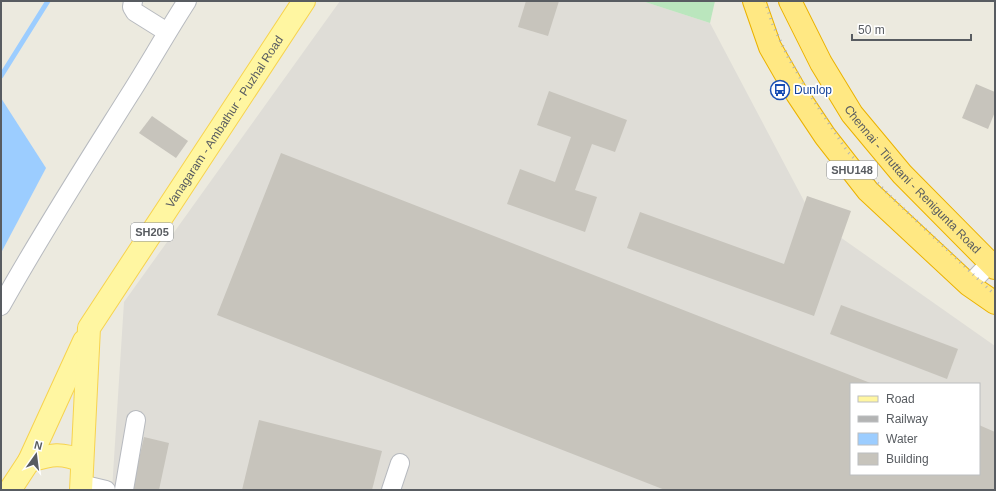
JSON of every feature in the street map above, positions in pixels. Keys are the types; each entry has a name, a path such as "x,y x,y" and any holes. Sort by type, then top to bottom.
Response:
{"highway":[{"name":"SHU148","path":"754,1 770,46 797,94 825,136 868,191 969,285 995,303"},
{"name":"Chennai - Tiruttani - Renigunta Road","path":"790,1 821,64 852,114 902,174 993,264"}],"main road":[{"name":"Vanagaram - Ambathur - Puzhal Road","path":"10,490 29,461 89,328 304,1"},
{"path":"81,487 89,328"},
{"path":"29,461 60,454 71,456 82,461"}],"street":[{"path":"133,1 132,7 135,12 167,32"},
{"path":"1,306 85,163 131,93 186,1"},
{"path":"969,285 993,264"},
{"path":"124,490 136,420"},
{"path":"391,490 400,463"},
{"path":"81,487 106,490"}],"shaded area":[{"path":"340,1 642,1 710,23 813,218 995,346 995,490 112,490 124,302"}],"green space":[{"path":"642,1 715,1 710,23"}],"water":[{"path":"1,98 46,168 1,253"}],"building":[{"path":"526,1 559,1 548,36 518,27"},
{"path":"976,84 995,92 995,112 988,129 962,118"},
{"path":"549,91 627,120 615,152 592,144 575,190 597,197 585,232 507,204 520,169 555,182 571,137 537,125"},
{"path":"152,116 188,141 176,158 139,133"},
{"path":"281,153 870,383 850,383 850,475 980,475 980,425 995,432 995,490 665,490 217,315"},
{"path":"807,196 851,211 814,316 627,248 640,212 784,264"},
{"path":"841,305 958,349 947,379 830,334"},
{"path":"259,420 382,451 372,490 242,490"},
{"path":"144,437 169,443 159,490 132,490"}],"waterway":[{"path":"1,76 48,1"}],"railway":[{"path":"765,1 772,23 788,57 810,95 847,151 888,194 995,295"}],"place":[{"name":"Dunlop","path":"780,90"}]}
